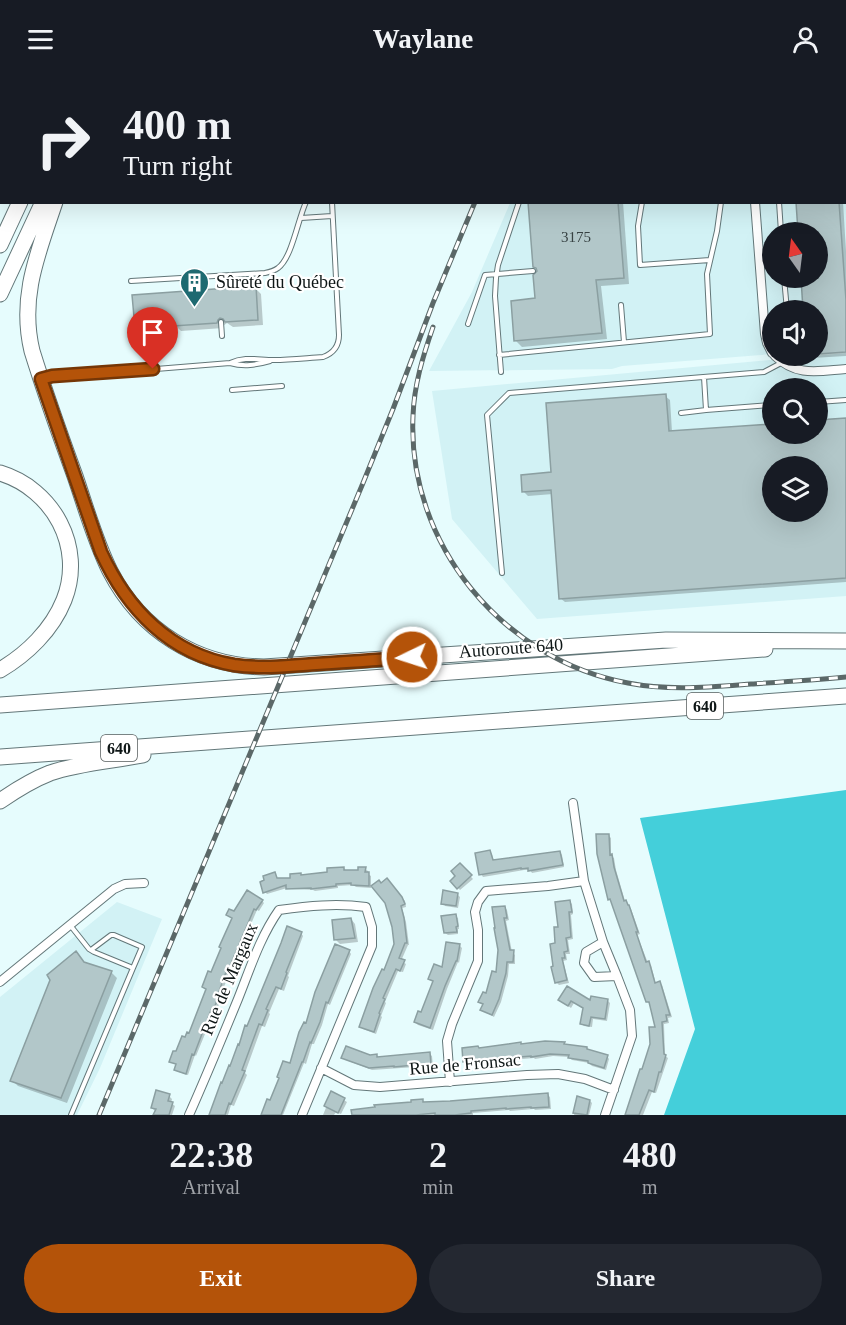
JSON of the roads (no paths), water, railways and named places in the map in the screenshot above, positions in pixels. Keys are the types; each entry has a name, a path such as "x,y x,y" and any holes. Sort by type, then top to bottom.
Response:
{"highway":[{"path":"0,245 19,204"},
{"path":"0,294 42,204"},
{"path":"54,204 34,266 28,298 28,332 32,351 101,552 110,571 140,613 164,635 183,647 214,660 243,666 282,667 666,640 846,642"},
{"path":"0,473 27,485 51,508 64,530 69,547 70,566 67,592 49,626 30,648 0,670"},
{"name":"Autoroute 640","path":"0,705 846,642"},
{"name":"640","path":"0,757 846,696"},
{"path":"0,801 31,782 67,768 238,740"}],"street":[{"path":"755,204 762,300"},
{"path":"790,366 804,371 846,369"},
{"path":"573,803 584,881 603,942 630,1010 632,1036 605,1115"},
{"path":"450,1082 447,1041 478,961 476,912 478,902 486,891 584,881"},
{"path":"0,982 114,888 125,884 144,883"},
{"name":"Rue de Margaux","path":"189,1115 263,937 279,910 347,904 366,907 372,927 372,946 302,1115"},
{"path":"603,942 586,952 584,963 594,977 617,976"},
{"name":"Rue de Fronsac","path":"321,1068 354,1085 380,1087 558,1074 585,1079 614,1090"}],"lane":[{"path":"131,281 274,271 286,258 305,204"},
{"path":"41,379 52,376 230,363 239,359 323,357 332,352 338,345 339,335 332,204"},
{"path":"501,372 495,290 496,274 518,204"},
{"path":"642,204 638,226 640,265 710,260"},
{"path":"500,355 710,334 707,274 721,204"},
{"path":"779,204 780,222"},
{"path":"301,218 332,216"},
{"path":"468,324 485,275 533,271"},
{"path":"621,305 624,342"},
{"path":"221,322 222,336"},
{"path":"169,326 170,339"},
{"path":"149,327 149,340"},
{"path":"501,573 487,415 509,393 764,372 769,366"},
{"path":"704,378 706,410"},
{"path":"232,390 282,386"},
{"path":"828,401 846,400"},
{"path":"681,413 762,406"},
{"path":"70,924 91,950 134,968"},
{"path":"71,1115 142,946 111,935 91,950"}],"railway":[{"path":"99,1115 363,483 474,204"},
{"path":"433,327 415,393 413,416 415,463 426,508 445,551 471,589 503,622 541,650 583,670 628,683 674,688 846,677"}],"place":[{"name":"Sûreté du Québec","path":"195,308"}]}
